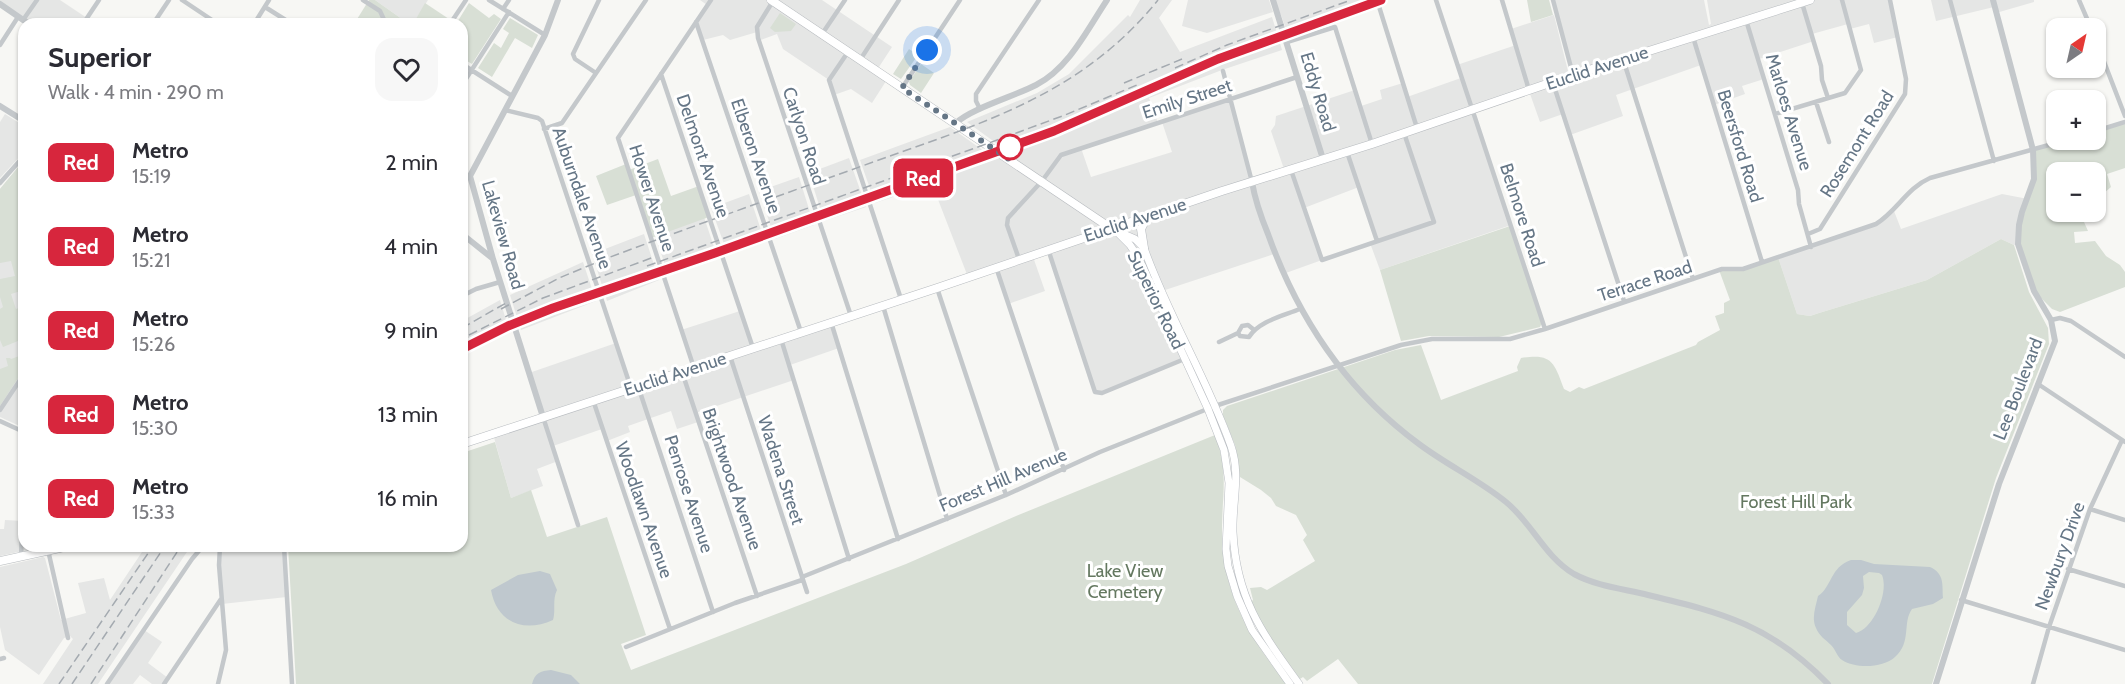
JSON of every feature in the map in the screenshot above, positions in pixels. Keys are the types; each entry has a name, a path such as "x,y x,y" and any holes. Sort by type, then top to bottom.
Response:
{"main road":[{"name":"Euclid Avenue","path":"468,442 1372,144 1573,75 1693,38 1746,20 1780,5 1810,0"},
{"path":"775,1 1112,229"},
{"path":"1144,248 1142,229 1148,217"},
{"name":"Superior Road","path":"1112,229 1135,239 1144,248 1188,357"},
{"name":"Superior Road","path":"1112,229 1135,250 1211,407 1227,460 1230,520 1243,591 1254,619 1299,684"},
{"name":"Superior Road","path":"1230,520 1227,557 1234,586 1245,616 1260,643 1290,684"},
{"path":"0,561 40,552"}],"street":[{"path":"24,18 37,0"},
{"path":"87,18 99,0"},
{"path":"157,18 169,0"},
{"path":"182,0 209,18"},
{"path":"258,18 269,0"},
{"path":"363,0 380,11 383,18"},
{"path":"454,18 466,0"},
{"path":"489,0 545,35"},
{"path":"503,9 509,0"},
{"name":"Lakeview Road","path":"558,0 545,35 470,176 500,282 578,525"},
{"path":"596,73 575,59 573,54 599,0"},
{"path":"544,129 562,123 646,0"},
{"path":"661,74 711,0"},
{"path":"822,34 845,0"},
{"path":"860,60 899,0"},
{"path":"902,88 960,0"},
{"path":"980,110 976,94 1039,0"},
{"path":"956,123 967,115 1036,84 1057,70 1107,0"},
{"name":"Eddy Road","path":"1273,0 1323,159"},
{"path":"1377,0 1416,128"},
{"name":"Belmore Road","path":"1436,0 1545,329"},
{"path":"1502,0 1529,90"},
{"path":"1553,0 1573,75"},
{"path":"1775,114 1845,93 1862,69 1842,0"},
{"name":"Rosemont Road","path":"1820,229 1905,94 1906,79 1890,0"},
{"path":"1950,0 1994,161"},
{"name":"Lee Boulevard","path":"1936,684 1999,484 2055,341 2051,320 2034,291 2018,244 2020,219 2034,178 2033,150 1993,0"},
{"path":"2079,0 2087,18"},
{"name":"Carlyon Road","path":"775,1 757,27 758,38 851,316"},
{"path":"1802,3 1828,98"},
{"path":"0,4 20,18"},
{"path":"265,7 282,18"},
{"path":"468,75 509,12"},
{"name":"Marloes Avenue","path":"1746,20 1798,190 1799,204 1811,246"},
{"name":"Elberon Avenue","path":"696,21 801,332"},
{"path":"0,45 18,25"},
{"path":"1287,42 1335,27 1372,144"},
{"name":"Beersford Road","path":"1693,38 1762,262"},
{"path":"848,52 829,80 901,299"},
{"path":"1623,59 1693,279"},
{"path":"2106,67 2125,116"},
{"path":"468,68 512,96"},
{"path":"1223,71 1254,196 1272,246 1300,309 1337,366 1374,406 1419,444 1496,493 1511,506 1550,555 1575,574 1598,583 1708,609 1736,619 1783,645 1802,659 1828,684"},
{"name":"Hower Avenue","path":"661,74 618,138 694,368"},
{"name":"Delmont Avenue","path":"661,74 753,348"},
{"name":"Emily Street","path":"1019,259 1007,225 1008,218 1042,181 1061,154 1298,77"},
{"path":"1553,83 1624,301"},
{"path":"1816,102 1829,142"},
{"path":"0,106 18,118"},
{"name":"Auburndale Avenue","path":"505,110 538,118 544,129 634,387"},
{"path":"2106,128 2125,122"},
{"path":"1291,170 1322,260 1434,222 1404,133"},
{"name":"Terrace Road","path":"1211,407 1417,341 1501,340 1545,329 1722,269 1743,269 1881,221 1923,181 2046,146"},
{"path":"1347,152 1377,241"},
{"path":"0,183 18,163"},
{"path":"1808,234 1820,229 1825,242"},
{"path":"468,239 493,259"},
{"path":"1048,249 1095,392 1102,393 1188,357"},
{"path":"996,267 1064,470"},
{"path":"468,293 500,282"},
{"path":"937,288 1006,495"},
{"path":"883,306 947,519"},
{"path":"1238,333 1240,336 1249,337 1253,329 1300,309"},
{"path":"2051,320 2060,318 2071,321 2125,357"},
{"path":"831,322 898,539"},
{"path":"1219,342 1238,333 1242,326 1248,325 1253,329"},
{"path":"781,339 849,559"},
{"name":"Wadena Street","path":"730,356 807,592"},
{"name":"Brightwood Avenue","path":"682,372 757,596"},
{"path":"0,410 18,383"},
{"path":"2038,384 2123,441"},
{"name":"Penrose Avenue","path":"634,387 713,612"},
{"name":"Woodlawn Avenue","path":"593,400 670,629"},
{"name":"Forest Hill Avenue","path":"626,647 1006,495 1100,452 1211,407"},
{"path":"0,421 18,429"},
{"name":"Newbury Drive","path":"2033,684 2049,627 2090,509 2123,441"},
{"path":"2090,509 2125,520"},
{"path":"21,552 21,557"},
{"path":"48,552 68,638"},
{"path":"107,684 198,552"},
{"path":"218,684 226,650 221,598 220,552"},
{"path":"284,552 292,684"},
{"path":"1227,557 1236,556"},
{"path":"2068,569 2125,586"},
{"path":"164,684 221,598"},
{"path":"1961,600 2125,650"}],"shaded area":[{"path":"0,0 60,0 87,18 20,18 0,4"},
{"path":"375,0 428,0 417,18 400,18"},
{"path":"700,0 822,0 892,47 877,70 888,78 872,103 851,89 834,95 829,80 783,49 777,34 758,41 757,32 730,40 723,35 703,40 696,22 707,5"},
{"path":"1140,0 1172,0 1159,18 1180,52 1272,17 1282,50 1149,98 1158,123 1081,148 1091,177 1172,152 1162,122 1230,99 1252,182 1285,172 1271,131 1275,125 1276,116 1355,90 1361,106 1382,99 1380,90 1403,83 1407,97 1461,78 1457,65 1516,45 1511,29 1554,15 1568,71 1571,71 1553,0 1704,0 1709,25 1711,24 1707,0 1890,0 1898,37 1874,43 1869,24 1850,29 1848,24 1812,34 1814,41 1759,59 1764,79 1742,86 1745,94 1714,105 1701,65 1616,95 1623,116 1570,135 1563,114 1540,122 1529,91 1473,109 1511,225 1380,270 1370,243 1377,241 1359,187 1304,208 1322,260 1283,274 1274,254 1162,291 1191,356 1102,393 1095,392 1048,249 1032,254 1045,291 1008,304 996,268 968,277 932,184 875,203 860,160 950,127 991,156 1007,151 967,122 1037,93 1069,74 1128,15 1130,17"},
{"path":"1188,0 1269,0 1273,12 1207,33 1182,26"},
{"path":"1273,0 1372,0 1374,8 1289,38"},
{"path":"1931,0 2034,0 2034,2 1996,13 1994,7 1936,21"},
{"path":"5,114 18,122 18,158 0,178 0,122"},
{"path":"849,158 866,207 824,221 809,173"},
{"path":"18,167 18,425 0,417 0,189"},
{"path":"799,177 814,225 775,239 759,191"},
{"path":"749,194 765,242 728,255 711,208"},
{"path":"2002,194 2028,199 2018,244 2014,245 2001,239 1927,280 1810,316 1797,314 1778,257 1876,224 1894,211 1901,229"},
{"path":"702,211 718,259 668,274 653,229"},
{"path":"644,234 659,280 607,301 592,254"},
{"path":"583,262 596,301 521,330 510,295"},
{"path":"500,300 509,330 468,351 468,318"},
{"path":"740,311 753,348 831,322 839,348 790,365 794,380 696,413 698,422 677,429 671,411 628,426 630,432 607,441 602,429 553,446 558,461 537,469 543,486 511,498 493,434 543,417 529,373 616,343 631,388 693,368 681,330"},
{"path":"5,520 18,521 18,552 0,556 0,529 4,529"},
{"path":"142,552 187,552 98,684 43,684 73,639 70,636 64,638 39,675 5,650 0,627 0,567 45,558 61,620 86,613 78,583 104,578 110,600"},
{"path":"220,552 284,552 287,597 222,604"},
{"path":"1861,560 1874,564 1930,567 1940,576 1943,598 1933,604 1912,609 1903,645 1890,661 1869,666 1848,663 1839,657 1816,628 1814,616 1818,596 1844,563","holes":["1869,572 1879,573 1884,582 1882,600 1869,624 1856,633 1847,625 1847,612 1862,595 1863,576"]},
{"path":"540,571 550,574 557,590 553,620 532,625 513,622 499,610 491,590 518,575"},
{"path":"144,630 162,642 148,663 168,678 164,684 152,684 140,675 133,684 107,684"},
{"path":"551,670 571,675 580,684 532,684 539,673"}],"green space":[{"path":"369,0 375,0 400,18 358,18"},
{"path":"1527,0 1549,0 1553,15 1531,22"},
{"path":"425,3 448,18 416,18"},
{"path":"469,3 489,18 494,14 501,19 472,64 468,62 468,18 460,18"},
{"path":"780,13 796,24 791,31 775,32 770,28"},
{"path":"510,18 538,35 532,48 515,38 492,77 478,68 494,43 501,48 509,33 503,29"},
{"path":"909,49 918,55 901,79 893,74"},
{"path":"921,64 934,73 921,93 909,82"},
{"path":"2125,122 2125,168 2107,174 2111,187 2106,191 2106,162 2046,162 2046,222 2084,222 2088,231 2074,232 2075,243 2095,241 2106,256 2120,265 2125,272 2125,287 2060,312 2052,309 2034,291 2018,235 2032,187 2033,150 2046,146 2046,150 2106,150 2106,128"},
{"path":"658,159 671,196 699,186 709,217 651,238 636,195 607,205 596,176 626,164 629,170"},
{"path":"18,167 18,292 11,294 16,309 18,308 18,341 3,347 0,340 0,309 3,307 0,297 0,279 15,276 11,261 0,263 0,189"},
{"path":"1510,226 1542,323 1540,327 1499,337 1429,336 1401,341 1380,270"},
{"name":"Forest Hill Park","path":"2001,239 2014,245 2029,292 2048,328 2049,344 1996,478 1932,684 1358,684 1338,659 1307,681 1303,677 1300,679 1265,632 1250,602 1253,600 1250,588 1261,587 1267,590 1315,561 1303,540 1307,535 1296,515 1276,506 1271,498 1240,477 1235,445 1223,415 1223,410 1227,406 1395,350 1421,345 1441,400 1518,371 1517,367 1521,358 1531,357 1546,358 1550,361 1564,389 1570,392 1579,387 1584,389 1696,345 1720,330 1715,316 1724,313 1724,303 1730,300 1719,270 1743,269 1778,257 1797,314 1810,316 1927,280"},
{"path":"18,356 18,378 0,406 0,369 8,366 6,358"},
{"name":"Lake View Cemetery","path":"1215,435 1222,460 1224,482 1223,553 1232,594 1249,631 1286,684 296,684 288,552 468,552 468,451 495,442 511,498 531,490 547,537 607,517 646,635 621,644 631,670 906,564 1016,516"}],"railway":[{"path":"501,309 559,278 605,259 945,137 1023,104 1059,85 1094,62 1127,34 1158,0"},
{"path":"1175,68 1227,45 1351,0"},
{"path":"468,346 508,325 553,307 727,249 1054,131 1230,54 1381,0"},
{"path":"1124,83 1182,59"},
{"path":"647,266 1065,115 1137,85"},
{"path":"469,335 543,298 654,257"},
{"path":"468,325 506,303"},
{"path":"59,684 149,552"},
{"path":"72,684 161,552"},
{"path":"91,684 177,552"}],"metro line":[{"name":"Red","path":"468,346 491,333 553,308 715,253 1054,131 1218,59 1381,0"}],"route":[{"path":"927,50 902,88 1009,159 1010,147"}]}
